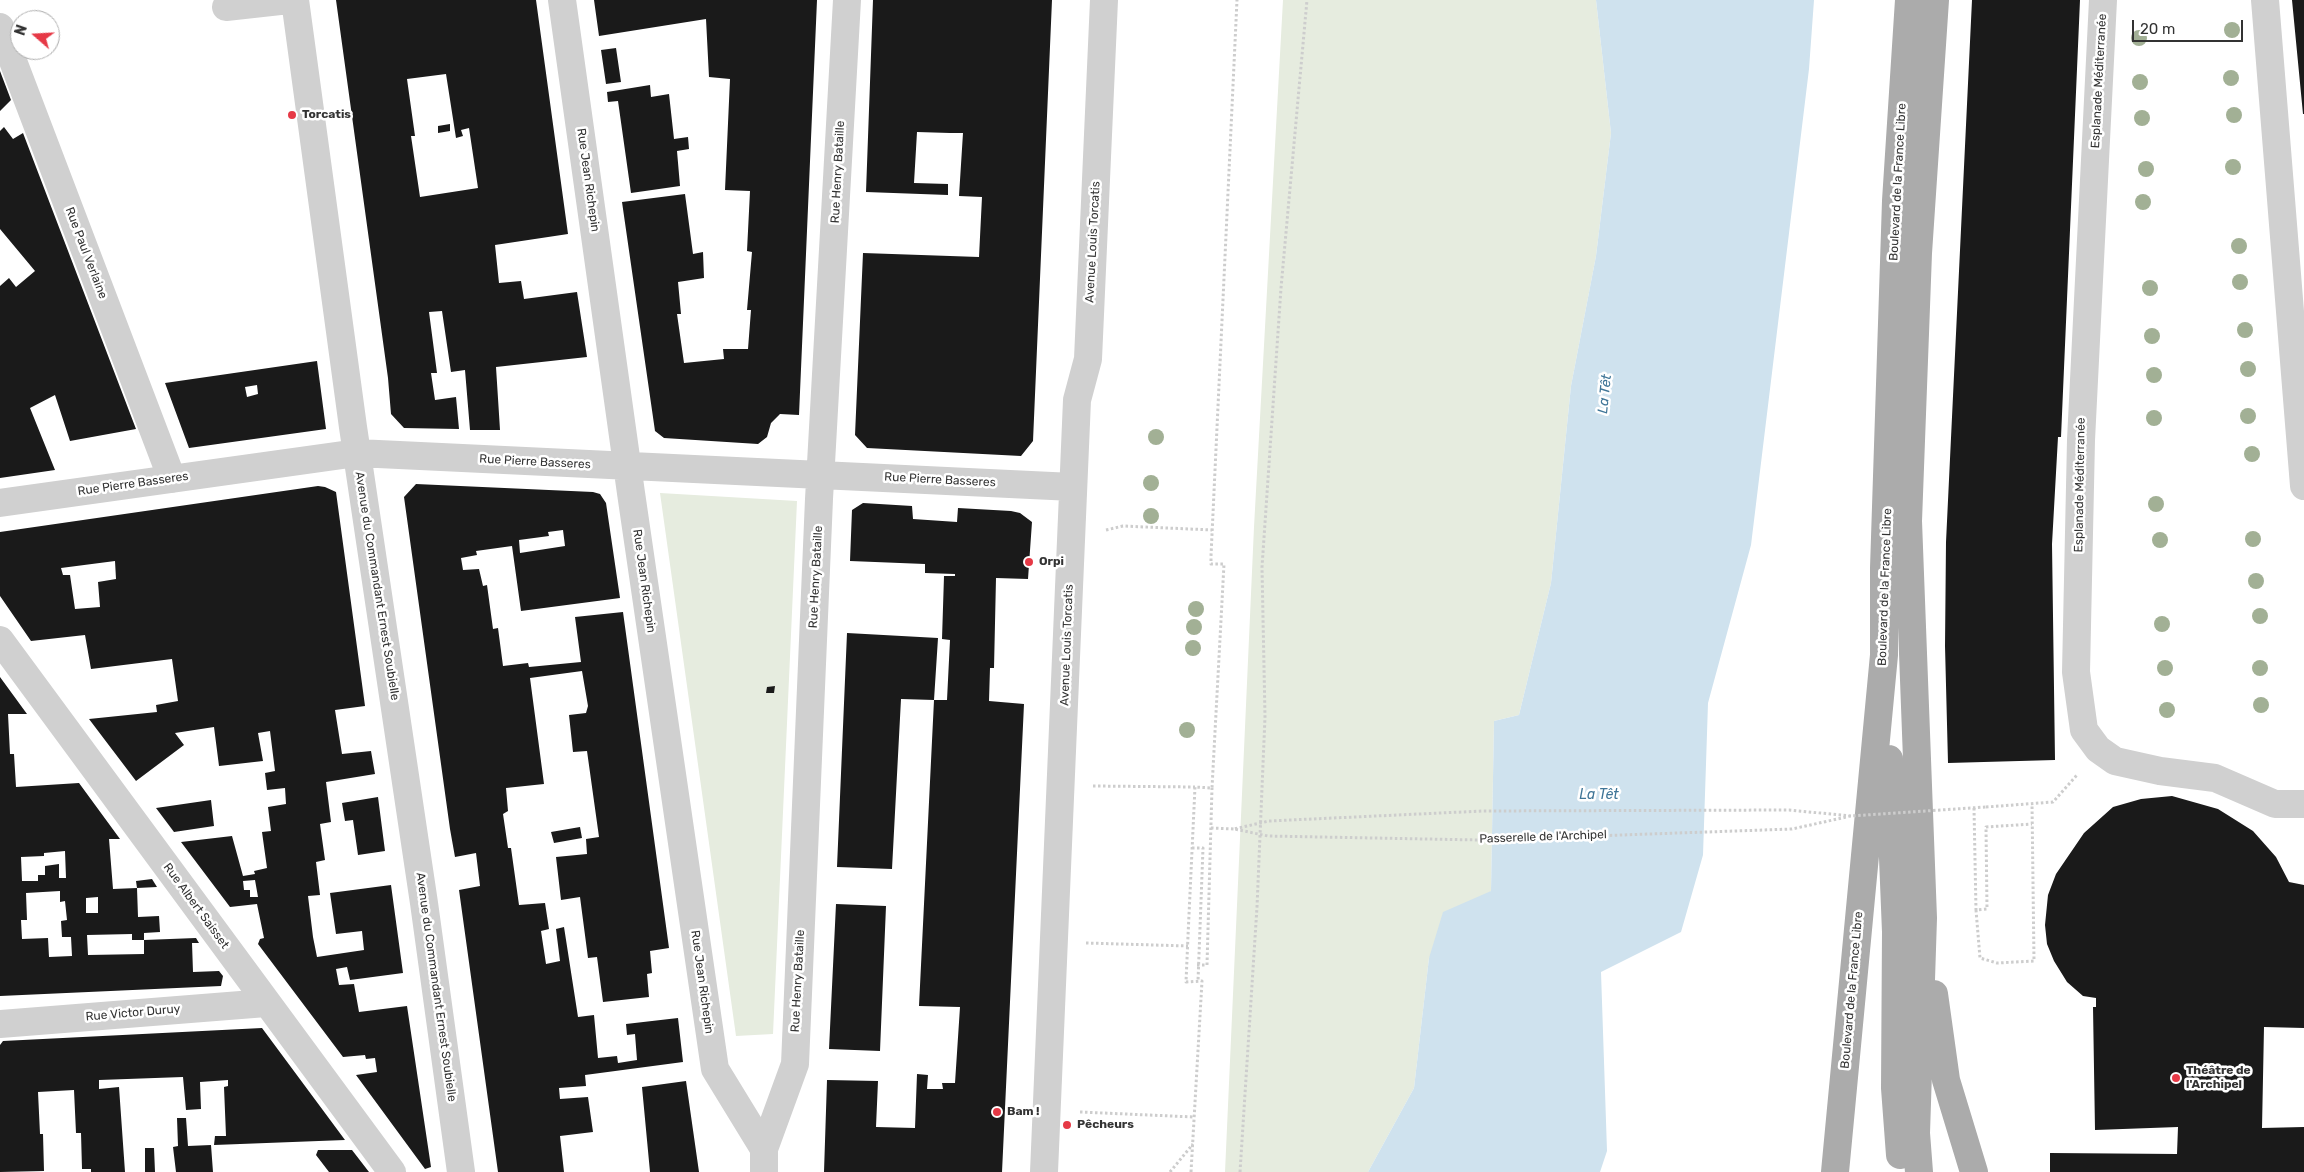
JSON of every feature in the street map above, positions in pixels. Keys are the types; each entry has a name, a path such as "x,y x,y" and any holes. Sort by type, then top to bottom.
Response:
{"main road":[{"name":"Boulevard de la France Libre","path":"1835,1172 1884,655 1884,568 1896,201 1909,0"},
{"name":"Boulevard de la France Libre","path":"1918,1172 1916,1133 1923,918 1908,521 1918,253 1935,0"},
{"path":"1884,655 1896,932 1895,1088 1901,1172"},
{"path":"1923,918 1946,1080 1974,1172"}],"street":[{"path":"226,7 289,0"},
{"name":"Avenue du Commandant Ernest Soubielle","path":"295,0 357,453 462,1172"},
{"name":"Rue Jean Richepin","path":"562,0 715,1069 764,1160"},
{"name":"Rue Henry Bataille","path":"764,1160 795,1064 821,475 847,0"},
{"name":"Avenue Louis Torcatis","path":"1044,1172 1077,400 1088,360 1104,0"},
{"name":"Esplanade Méditerranée","path":"2103,0 2081,440 2076,672 2084,730 2098,749 2115,761 2160,771 2214,778 2275,804 2304,804"},
{"path":"2265,0 2304,486"},
{"name":"Rue Paul Verlaine","path":"0,27 172,479"},
{"name":"Rue Pierre Basseres","path":"0,503 357,453 1073,487"},
{"name":"Rue Albert Saisset","path":"0,640 392,1172"},
{"name":"Rue Victor Duruy","path":"0,1024 266,1002"}],"path":[{"path":"1197,965 1207,965 1212,788 1224,564 1211,564 1237,0"},
{"path":"1240,1172 1258,907 1265,717 1262,567 1281,288 1307,0"},
{"path":"1123,526 1212,530"},
{"name":"Passerelle de l'Archipel","path":"1211,828 1234,829 1268,836 1479,840 1792,828 1851,816 2053,802 2098,749"},
{"path":"1062,785 1212,788"},
{"path":"1192,1172 1202,981 1186,982 1195,787"},
{"path":"1974,808 1976,910 1980,958 1996,964 2034,961 2032,804"},
{"name":"Passerelle de l'Archipel","path":"1234,829 1270,821 1483,811 1789,810 1851,816"},
{"path":"1976,910 1987,909 1986,827 2032,824"},
{"path":"1192,848 1203,848 1197,965 1198,982"},
{"path":"1054,942 1188,946"},
{"path":"1047,1111 1194,1117"},
{"path":"1170,1172 1193,1144"}],"shaded area":[{"path":"1283,0 1596,0 1611,133 1596,256 1571,386 1551,583 1519,715 1494,721 1491,891 1429,958 1414,1088 1368,1172 1225,1172 1254,527"},
{"path":"660,493 797,501 773,1034 736,1036"}],"water":[{"name":"La Têt","path":"1596,0 1814,0 1809,69 1751,545 1708,703 1703,855 1681,932 1601,972 1607,1151 1600,1172 1368,1172 1414,1088 1429,958 1443,912 1491,891 1494,721 1519,715 1551,583 1571,386 1596,256 1611,133"}],"building":[{"path":"336,0 536,0 568,234 495,245 499,283 521,281 524,299 577,292 587,357 496,367 500,430 470,430 465,370 451,372 442,311 429,312 437,373 431,373 435,400 456,397 459,429 404,428 391,414 388,378","holes":["446,74 456,138 463,136 461,130 469,128 478,188 420,197 411,136 415,136 407,79"]},
{"path":"594,0 817,0 799,415 780,414 771,423 767,437 758,444 664,438 655,431 622,202 685,194 693,254 703,252 704,278 678,282 681,314 677,314 684,363 724,359 723,349 748,349 751,310 747,310 752,252 747,251 750,191 725,190 730,79 709,77 706,19 599,36"},
{"path":"873,0 1052,0 1033,441 1021,456 867,448 855,435 863,253 979,257 982,197 959,196 963,133 917,132 914,183 948,184 948,195 866,192"},
{"path":"1972,0 2080,0 2061,437 2058,437 2052,544 2055,760 1948,763 1945,646 1946,542"},
{"path":"2292,0 2304,0 2304,114 2303,114"},
{"path":"616,48 621,82 606,84 601,50"},
{"path":"0,71 11,100 0,111"},
{"path":"650,85 651,97 669,94 674,139 688,137 689,149 677,151 680,186 631,193 618,101 608,102 607,92"},
{"path":"450,124 450,131 438,133 438,126"},
{"path":"4,127 13,139 23,133 136,429 70,441 55,395 30,408 55,470 0,478 0,286 9,278 16,287 35,271 0,229 0,131"},
{"path":"317,361 326,429 189,448 165,383","holes":["257,385 258,394 247,397 245,387"]},
{"path":"416,484 593,492 600,494 606,503 620,598 521,611 512,546 476,551 477,555 461,558 463,570 479,569 483,586 487,585 493,629 498,628 503,666 528,663 529,667 581,662 575,617 623,612 669,948 650,951 652,973 647,974 649,997 603,1002 597,957 588,958 580,897 561,900 556,857 587,854 586,839 599,837 587,751 573,752 569,715 586,713 588,706 582,671 530,678 544,784 506,788 508,811 503,814 508,848 511,848 519,905 545,903 549,929 541,931 546,964 560,961 556,929 564,927 578,1017 594,1015 598,1058 617,1056 618,1063 637,1060 635,1034 627,1035 626,1024 678,1018 683,1062 585,1075 586,1086 559,1088 560,1099 588,1097 593,1132 560,1136 564,1172 498,1172 459,890 480,886 476,853 455,857 404,497","holes":["563,530 565,546 520,553 519,540 549,536 548,532"]},
{"path":"318,486 336,492 365,706 335,710 342,754 371,751 375,774 326,782 331,822 320,824 325,860 316,862 320,895 308,896 313,937 317,957 364,950 362,931 336,934 330,893 391,885 403,973 350,980 347,967 336,969 339,985 354,984 359,1012 407,1006 431,1167 425,1169 356,1075 377,1072 375,1058 366,1059 365,1055 343,1057 258,944 260,939 264,938 257,904 230,907 181,842 232,836 243,876 255,874 254,871 267,868 262,832 271,831 268,807 286,804 285,788 267,790 265,773 275,771 270,731 258,733 263,761 219,766 214,727 175,733 184,745 136,781 89,719 157,712 156,705 178,701 172,659 91,669 85,635 31,641 0,596 0,532","holes":["115,561 116,579 98,582 100,607 75,609 70,575 63,575 61,568","255,880 258,897 250,897 250,890 244,890 243,881"]},
{"path":"863,503 912,506 913,519 957,522 958,508 1011,511 1020,513 1032,522 1028,579 996,578 994,668 990,668 989,701 1024,704 1002,1172 824,1172 827,1080 878,1081 876,1127 915,1128 917,1074 928,1075 927,1089 943,1089 942,1083 955,1083 960,1007 919,1006 934,700 947,700 950,640 942,639 944,576 955,576 955,574 925,573 925,564 850,561 852,510"},
{"path":"847,633 938,638 934,700 901,699 892,869 837,867"},
{"path":"0,677 27,714 8,714 10,754 14,754 16,787 79,783 120,839 109,839 113,889 137,888 138,917 159,916 160,932 144,933 144,940 196,938 199,943 192,943 193,972 219,971 223,976 221,986 0,996","holes":["65,851 66,878 59,878 59,864 45,866 45,875 38,875 38,881 22,881 21,857 44,856 44,853","60,891 60,902 65,901 67,920 61,921 62,937 71,937 72,956 49,957 48,938 22,939 21,920 27,920 26,893","98,897 98,913 86,913 86,898","132,934 132,940 144,940 144,954 88,955 87,935"]},
{"path":"775,686 774,693 766,693 767,687"},
{"path":"2172,796 2218,809 2253,831 2276,857 2289,882 2304,885 2304,1028 2264,1027 2262,1128 2304,1127 2304,1172 2050,1172 2050,1153 2177,1154 2178,1127 2095,1130 2093,1007 2096,1007 2096,998 2083,996 2067,982 2054,961 2047,944 2045,925 2048,895 2056,874 2084,833 2113,807 2141,799"},
{"path":"378,797 385,851 358,855 353,820 345,821 342,803"},
{"path":"211,800 214,826 174,832 156,808"},
{"path":"580,827 582,838 554,843 551,832"},
{"path":"152,879 157,887 137,888 136,881"},
{"path":"836,904 886,906 880,1051 829,1049"},
{"path":"262,1028 345,1140 214,1145 215,1136 226,1136 224,1087 228,1086 228,1080 200,1082 201,1109 186,1110 183,1077 99,1080 99,1089 119,1087 125,1172 91,1172 91,1169 82,1169 81,1133 76,1133 74,1090 38,1092 40,1134 43,1134 44,1171 0,1172 0,1045 3,1041"},
{"path":"686,1081 699,1172 650,1172 642,1087"},
{"path":"177,1118 186,1118 188,1146 211,1145 213,1172 176,1172 173,1147 178,1146"},
{"path":"145,1148 154,1148 155,1172 145,1172"},
{"path":"318,1150 352,1150 369,1172 329,1172 316,1155"}],"place":[{"name":"Torcatis","path":"292,115"},
{"name":"Orpi","path":"1029,562"},
{"name":"Théâtre de l'Archipel","path":"2176,1078"},
{"name":"Bam !","path":"997,1112"},
{"name":"Pêcheurs","path":"1067,1125"}]}
